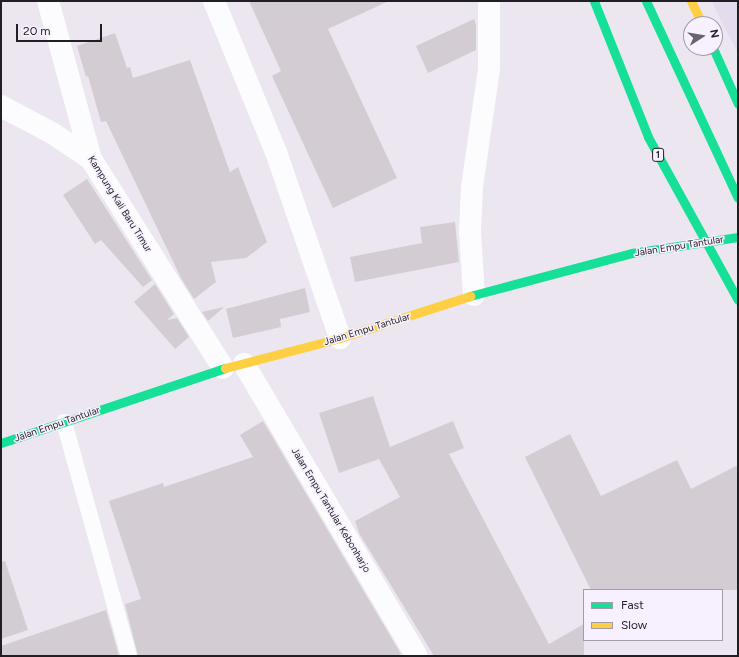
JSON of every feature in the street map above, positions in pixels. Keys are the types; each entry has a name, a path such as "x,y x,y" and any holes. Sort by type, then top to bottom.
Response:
{"main road":[{"name":"1","path":"594,1 648,136 738,300"},
{"path":"646,1 738,198"},
{"path":"691,1 698,16"},
{"path":"717,56 738,104"},
{"name":"Jalan Empu Tantular","path":"1,443 222,368 244,364 340,338 474,295 632,253 738,237"}],"street":[{"name":"Kampung Kali Baru Timur","path":"48,1 91,159 222,368"},
{"path":"214,1 276,152 340,338"},
{"path":"474,295 470,231 472,187 489,69 489,1"},
{"path":"1,106 52,132 91,159"},
{"name":"Jalan Empu Tantular Kebonharjo","path":"244,364 417,656"}],"lane":[{"path":"64,422 129,656"}],"shaded area":[{"path":"712,1 738,1 738,53 723,25 723,16 719,16"}],"building":[{"path":"249,1 389,1 328,29 397,178 333,208 272,76 281,71"},
{"path":"474,19 476,25 476,50 428,73 416,46"},
{"path":"115,33 127,68 130,67 133,78 190,60 230,172 238,167 267,242 246,258 211,262 216,282 194,299 181,278 106,121 101,122 88,76 86,77 77,46"},
{"path":"87,179 152,280 143,287 101,240 95,244 63,195"},
{"path":"455,222 459,262 355,282 350,257 422,243 420,227"},
{"path":"155,284 174,314 167,320 177,318 189,337 175,349 134,302"},
{"path":"305,288 310,312 280,319 281,327 233,338 226,309"},
{"path":"224,307 208,321 202,312"},
{"path":"373,396 390,447 453,421 464,448 449,454 549,644 583,625 584,656 434,656 359,533 355,521 400,497 379,459 339,473 319,413"},
{"path":"263,421 401,654 397,656 138,656 125,604 141,599 109,501 163,483 164,487 253,457 240,435"},
{"path":"570,434 601,496 677,460 691,489 738,465 738,590 591,589 525,457"},
{"path":"5,561 28,630 1,639 1,562"},
{"path":"106,610 119,656 1,656 1,646"}],"traffic: fast":[{"path":"594,1 648,137 738,300"},
{"path":"646,1 738,198"},
{"path":"717,56 738,104"},
{"path":"470,296 632,253 738,237"},
{"path":"1,443 225,368"}],"traffic: slow":[{"path":"691,1 698,16"},
{"path":"225,368 340,338 470,296"}]}
